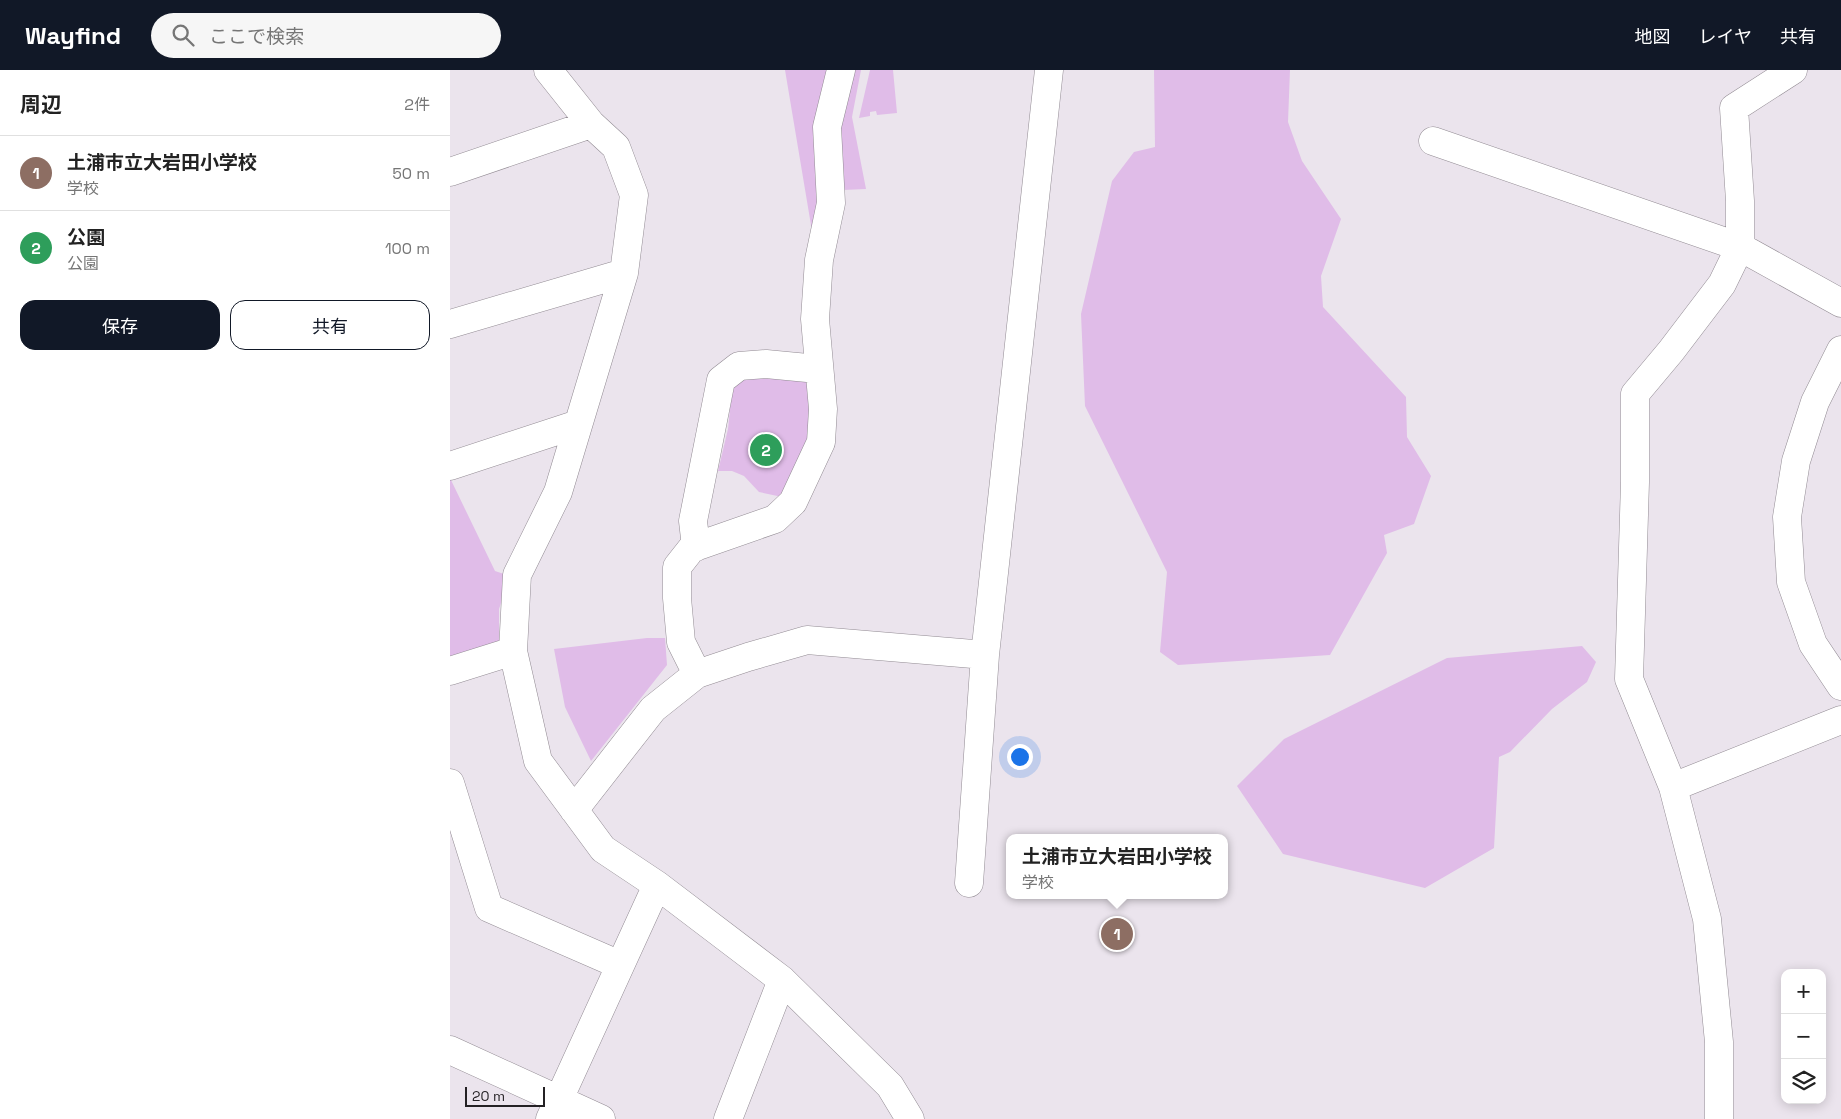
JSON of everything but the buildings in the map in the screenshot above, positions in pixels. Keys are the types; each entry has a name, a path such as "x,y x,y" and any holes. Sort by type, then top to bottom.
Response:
{"street":[{"path":"548,70 591,124 616,147 634,195 624,273 558,492 517,575 514,651 538,761 603,849 656,885 782,980 890,1086 910,1119"},
{"path":"697,674 681,642 677,598 678,567 696,547 775,519 793,502 821,442 823,409 815,319 819,260 831,203 827,127 841,70"},
{"path":"969,882 984,655 1049,70"},
{"path":"1720,1119 1720,1042 1706,918 1672,787 1629,679 1635,482 1635,394 1671,352 1722,284 1740,247 1740,201 1734,108 1794,70"},
{"path":"450,172 591,124"},
{"path":"1433,141 1740,247 1841,302"},
{"path":"450,324 624,273"},
{"path":"1841,350 1815,402 1796,461 1787,517 1791,582 1813,644 1841,686"},
{"path":"696,547 693,521 720,380 739,366 766,364 818,369"},
{"path":"450,466 578,424"},
{"path":"574,810 653,709 697,674 748,656 807,640 984,655"},
{"path":"450,672 514,651"},
{"path":"1672,787 1841,720"},
{"path":"450,783 489,908 620,965"},
{"path":"554,1109 656,885"},
{"path":"728,1119 782,980"},
{"path":"450,1050 554,1109 601,1119"}],"shaded area":[{"path":"785,70 834,70 826,187 814,243"},
{"path":"852,70 861,70 852,117 866,189 843,190 838,112"},
{"path":"870,70 893,70 897,113 877,115 876,111 870,112 870,116 859,118"},
{"path":"1154,70 1290,70 1288,122 1302,161 1341,219 1321,276 1323,307 1406,397 1407,437 1431,476 1414,524 1384,535 1387,553 1330,655 1178,665 1160,652 1167,572 1085,406 1081,314 1112,181 1134,152 1155,147"},
{"path":"772,370 810,380 818,429 787,498 759,492 744,476 732,471 718,471 728,429 732,389 742,377"},
{"path":"450,478 495,571 510,576 499,609 499,643 450,665"},
{"path":"647,638 665,638 667,665 591,761 565,707 554,649"},
{"path":"1582,646 1596,662 1587,682 1552,709 1510,752 1499,757 1494,848 1425,888 1283,854 1237,786 1284,739 1447,658"}],"place":[{"name":"公園","path":"766,450"},
{"name":"土浦市立大岩田小学校","path":"1117,934"}]}
